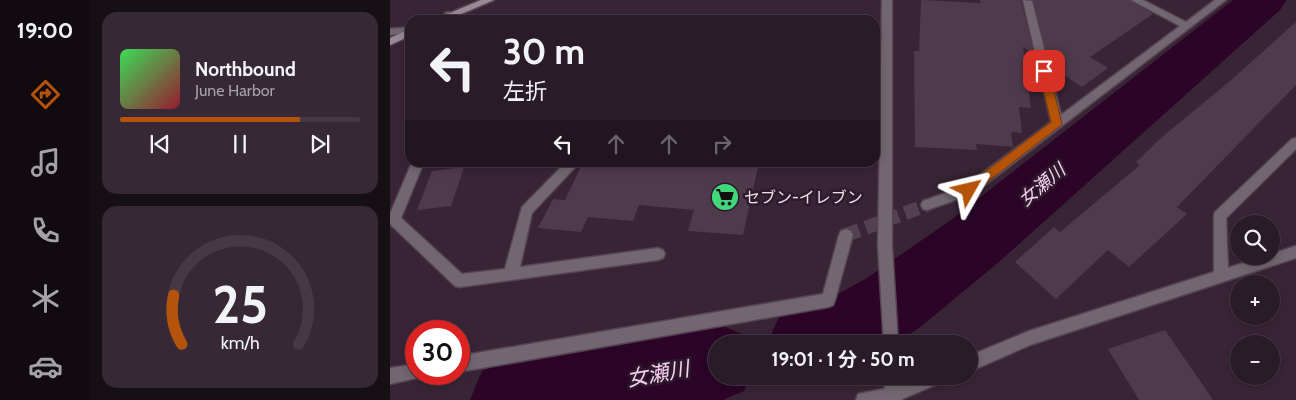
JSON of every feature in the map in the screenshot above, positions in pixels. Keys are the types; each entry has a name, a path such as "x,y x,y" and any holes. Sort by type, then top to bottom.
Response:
{"main road":[{"path":"448,15 488,0"},
{"path":"390,42 405,34"}],"street":[{"path":"887,0 880,105 885,246 891,335"},
{"path":"1136,0 1187,26"},
{"path":"927,205 969,190 1221,0"},
{"path":"1027,1 1057,124"},
{"path":"390,32 405,31"},
{"path":"1221,277 1220,216 1296,142"},
{"path":"416,167 394,220 460,281 658,254"},
{"path":"511,274 526,211 569,167"},
{"path":"470,362 828,300 846,235"},
{"path":"978,360 1029,338 1296,252"},
{"path":"390,376 405,374"},
{"path":"893,385 894,398"},
{"path":"864,400 894,398 920,385"}],"building":[{"path":"921,0 981,3 980,0 1021,0 1034,54 1023,47 1031,108 1019,107 1022,133 1011,132 1013,147 976,144 977,150 915,147 914,51 919,51"},
{"path":"1033,0 1129,0 1153,14 1090,57 1108,68 1082,87 1050,66"},
{"path":"1296,22 1296,85 1177,207 1187,214 1129,267 1108,250 1056,299 1015,262 1054,227 1060,232 1140,165 1136,162 1162,137 1230,81"},
{"path":"464,167 451,206 417,210 432,171"},
{"path":"581,167 758,167 743,235 688,231 694,210 639,205 633,221 588,217 581,232 538,228 553,199 565,200"},
{"path":"1165,330 1213,400 1139,400 1108,349"}],"waterway":[{"name":"女瀬川","path":"836,335 843,333 893,303 975,241 1263,0"},
{"name":"女瀬川","path":"511,400 708,364"}],"tunnel":[{"path":"846,235 927,205"}],"place":[{"name":"セブン-イレブン","path":"725,197"}],"route":[{"path":"969,190 1057,124 1044,71"}]}
